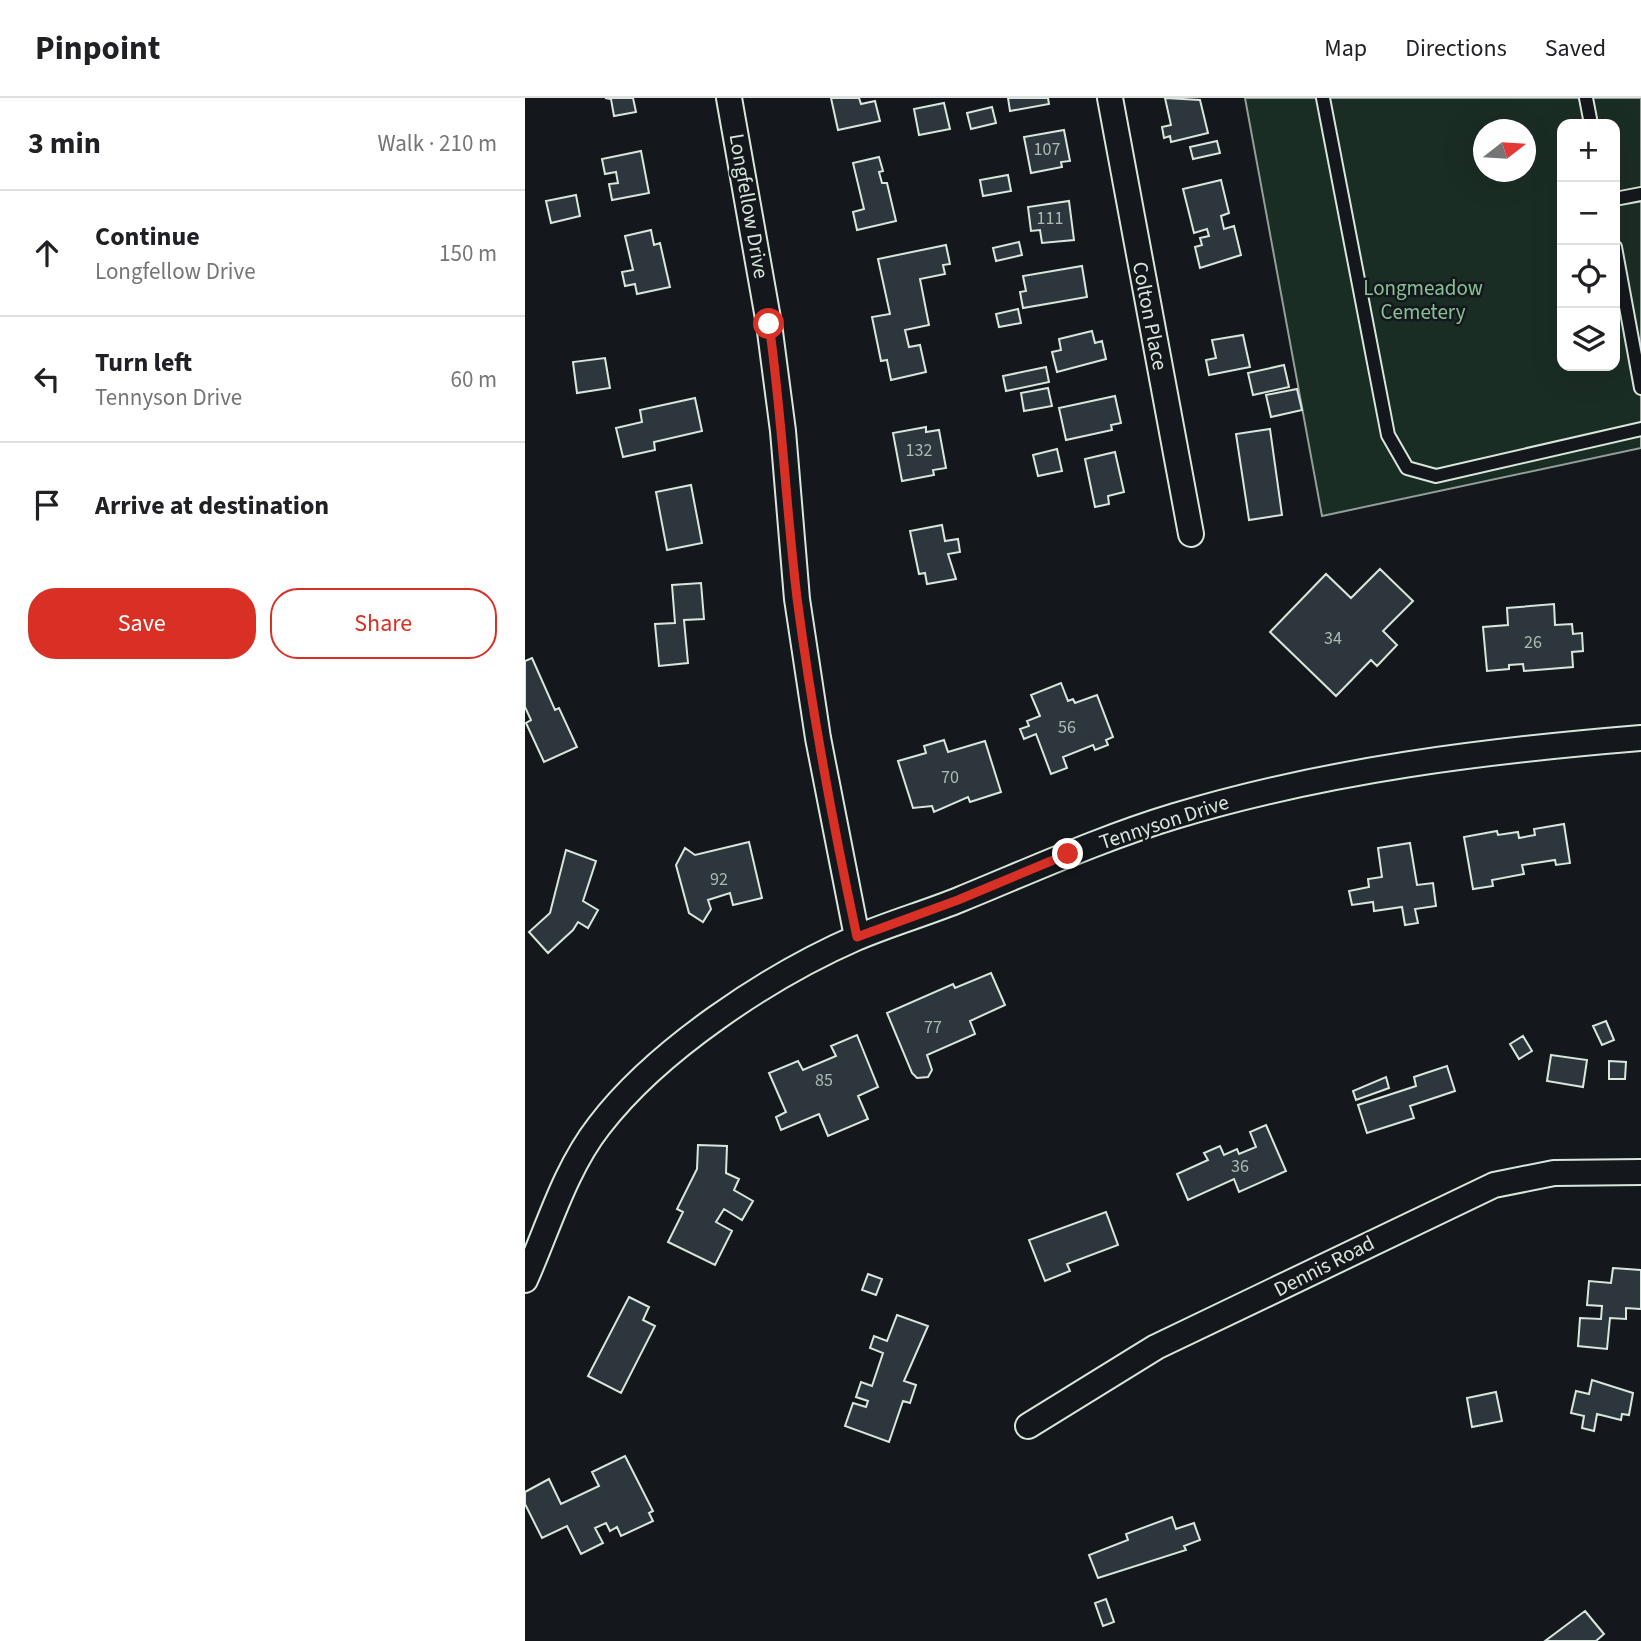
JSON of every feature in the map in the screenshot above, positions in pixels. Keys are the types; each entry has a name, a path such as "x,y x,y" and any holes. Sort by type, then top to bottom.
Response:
{"street":[{"name":"Longfellow Drive","path":"729,98 769,324 783,431 797,599 818,738 857,937"},
{"name":"Colton Place","path":"1110,98 1191,534"},
{"name":"Tennyson Drive","path":"525,1280 581,1154 610,1113 657,1067 747,998 857,937 1123,833 1224,802 1383,766 1641,738"},
{"name":"Dennis Road","path":"1028,1426 1156,1347 1494,1185 1554,1173 1641,1172"}],"lane":[{"path":"1324,98 1388,435 1406,468 1436,476 1641,429"},
{"path":"1586,98 1590,119"},
{"path":"1620,198 1641,194"},
{"path":"1620,274 1641,388"}],"green space":[{"name":"Longmeadow Cemetery","path":"1245,98 1641,98 1641,448 1322,516"}],"building":[{"path":"605,98 633,98 636,112 614,116 611,99"},
{"path":"831,98 859,98 861,104 875,101 880,121 838,130"},
{"path":"1008,98 1048,98 1049,104 1010,111"},
{"path":"1165,98 1200,100 1208,133 1171,142 1170,136 1164,138 1162,127 1171,125"},
{"path":"944,103 950,129 919,135 914,109"},
{"path":"992,107 996,123 971,129 967,113"},
{"path":"1064,130 1070,161 1061,162 1062,167 1031,173 1024,137"},
{"path":"1217,141 1220,153 1193,159 1190,147"},
{"path":"641,151 649,193 612,200 609,184 618,183 616,172 605,174 602,159"},
{"path":"879,157 883,171 879,172 882,183 887,183 896,221 857,230 853,212 864,209 853,163"},
{"path":"1008,175 1011,191 983,196 980,180"},
{"path":"1221,180 1229,213 1221,216 1224,229 1234,226 1241,255 1200,268 1195,247 1202,245 1200,238 1209,236 1207,229 1194,233 1183,189"},
{"path":"576,195 580,216 551,223 546,201"},
{"path":"1069,201 1074,240 1042,243 1040,230 1031,231 1028,207"},
{"path":"651,230 654,245 660,243 670,287 637,294 635,284 625,286 622,272 633,270 625,236"},
{"path":"1019,242 1022,255 996,261 993,248"},
{"path":"946,245 950,264 943,265 945,274 920,279 929,325 905,330 909,347 920,345 926,372 891,380 887,360 881,361 872,317 890,314 878,259"},
{"path":"1082,266 1087,297 1023,308 1020,292 1026,291 1023,276"},
{"path":"1018,309 1021,323 999,327 996,314"},
{"path":"1092,331 1095,343 1102,341 1106,359 1057,372 1052,352 1061,350 1059,339"},
{"path":"1243,335 1250,367 1209,375 1206,360 1216,358 1212,340"},
{"path":"605,358 610,388 577,393 573,362"},
{"path":"1284,365 1289,387 1253,395 1248,373"},
{"path":"1046,367 1049,382 1006,391 1003,376"},
{"path":"1048,388 1052,406 1024,411 1021,393"},
{"path":"1297,389 1302,410 1271,417 1266,395"},
{"path":"1115,396 1121,423 1111,425 1112,430 1066,440 1059,408"},
{"path":"695,398 702,431 654,442 655,450 623,457 616,428 642,422 640,410"},
{"path":"926,427 926,432 939,430 946,468 933,470 934,475 902,481 893,433"},
{"path":"1270,429 1282,515 1249,520 1236,434"},
{"path":"1057,449 1062,471 1038,476 1033,455"},
{"path":"1115,452 1124,492 1108,496 1109,504 1095,507 1085,459"},
{"path":"691,485 702,543 667,550 656,492"},
{"path":"942,525 945,541 958,539 960,552 948,554 956,579 927,584 925,573 919,574 910,531"},
{"path":"1380,569 1413,601 1383,631 1397,645 1377,666 1371,660 1336,696 1270,632 1326,574 1351,598"},
{"path":"701,583 704,619 684,620 688,663 659,666 655,624 675,623 672,585"},
{"path":"1554,604 1555,625 1572,624 1573,634 1582,633 1583,651 1572,652 1573,667 1524,671 1523,664 1509,665 1509,669 1487,671 1483,627 1508,625 1507,608"},
{"path":"532,658 555,710 559,708 577,747 544,762 526,723 531,720 525,707 525,661"},
{"path":"1061,683 1068,701 1073,699 1075,703 1097,695 1113,737 1106,740 1108,745 1095,750 1093,745 1063,757 1067,768 1051,774 1036,734 1024,739 1020,729 1029,726 1027,721 1040,716 1031,695"},
{"path":"944,740 948,752 985,741 1001,792 970,802 968,797 934,812 932,806 913,808 898,761 926,753 924,746"},
{"path":"1564,824 1570,863 1556,865 1555,860 1522,865 1524,874 1492,880 1493,886 1473,889 1464,837 1497,831 1498,835 1518,832 1519,838 1535,835 1534,829"},
{"path":"749,842 762,898 733,905 730,893 708,900 711,909 703,922 689,913 676,865 685,848 695,855"},
{"path":"1410,843 1417,885 1433,883 1436,906 1415,909 1418,923 1405,925 1402,907 1374,911 1373,902 1352,905 1349,891 1369,887 1368,879 1382,877 1378,848"},
{"path":"566,850 596,861 583,901 598,910 588,928 578,922 548,953 529,932 550,913"},
{"path":"991,973 1005,1005 970,1021 975,1034 927,1055 932,1070 928,1077 917,1078 912,1073 887,1013 953,984 955,988"},
{"path":"1606,1021 1614,1040 1602,1045 1593,1026"},
{"path":"857,1035 878,1087 858,1096 868,1119 828,1136 819,1114 781,1130 776,1117 786,1112 769,1073 798,1061 803,1070 836,1056 831,1046"},
{"path":"1523,1036 1532,1051 1519,1059 1510,1044"},
{"path":"1551,1055 1587,1060 1583,1087 1547,1081"},
{"path":"1609,1061 1626,1062 1625,1079 1609,1079"},
{"path":"1447,1066 1455,1091 1410,1106 1414,1118 1367,1133 1358,1105 1416,1086 1414,1077"},
{"path":"1386,1077 1389,1088 1356,1100 1353,1091"},
{"path":"1266,1125 1286,1171 1239,1192 1234,1179 1188,1200 1177,1174 1208,1160 1204,1153 1220,1146 1224,1155 1237,1149 1239,1154 1256,1147 1250,1132"},
{"path":"698,1145 727,1146 726,1173 739,1179 734,1190 753,1201 742,1220 724,1209 716,1222 732,1231 715,1265 668,1242 683,1212 677,1209 697,1169"},
{"path":"1106,1212 1118,1245 1067,1264 1070,1271 1045,1281 1029,1240"},
{"path":"1613,1268 1641,1270 1641,1309 1626,1308 1626,1319 1610,1318 1607,1349 1578,1346 1580,1318 1601,1319 1602,1306 1587,1305 1589,1281 1611,1283"},
{"path":"868,1274 882,1279 876,1295 862,1290"},
{"path":"629,1297 649,1307 643,1320 655,1326 621,1393 588,1376"},
{"path":"897,1315 928,1326 904,1381 916,1385 910,1403 903,1401 889,1442 845,1426 853,1403 866,1407 868,1401 856,1397 861,1382 872,1386 883,1353 870,1348 874,1336 887,1341"},
{"path":"1592,1380 1633,1393 1629,1415 1622,1414 1621,1420 1597,1414 1594,1431 1582,1428 1584,1416 1571,1413 1576,1391 1589,1394"},
{"path":"1496,1392 1502,1421 1472,1427 1467,1398"},
{"path":"625,1456 653,1511 649,1513 653,1521 621,1536 617,1527 610,1531 606,1523 595,1528 603,1543 581,1554 567,1526 542,1538 525,1504 525,1492 549,1479 561,1504 599,1486 592,1472"},
{"path":"1172,1517 1176,1529 1194,1523 1200,1540 1184,1546 1186,1550 1098,1578 1089,1555 1128,1540 1126,1534"},
{"path":"1106,1599 1114,1622 1103,1626 1095,1603"},
{"path":"1585,1611 1604,1634 1596,1641 1545,1641"}],"route":[{"path":"769,324 783,431 797,599 824,776 857,937 958,900 1068,854"}]}
